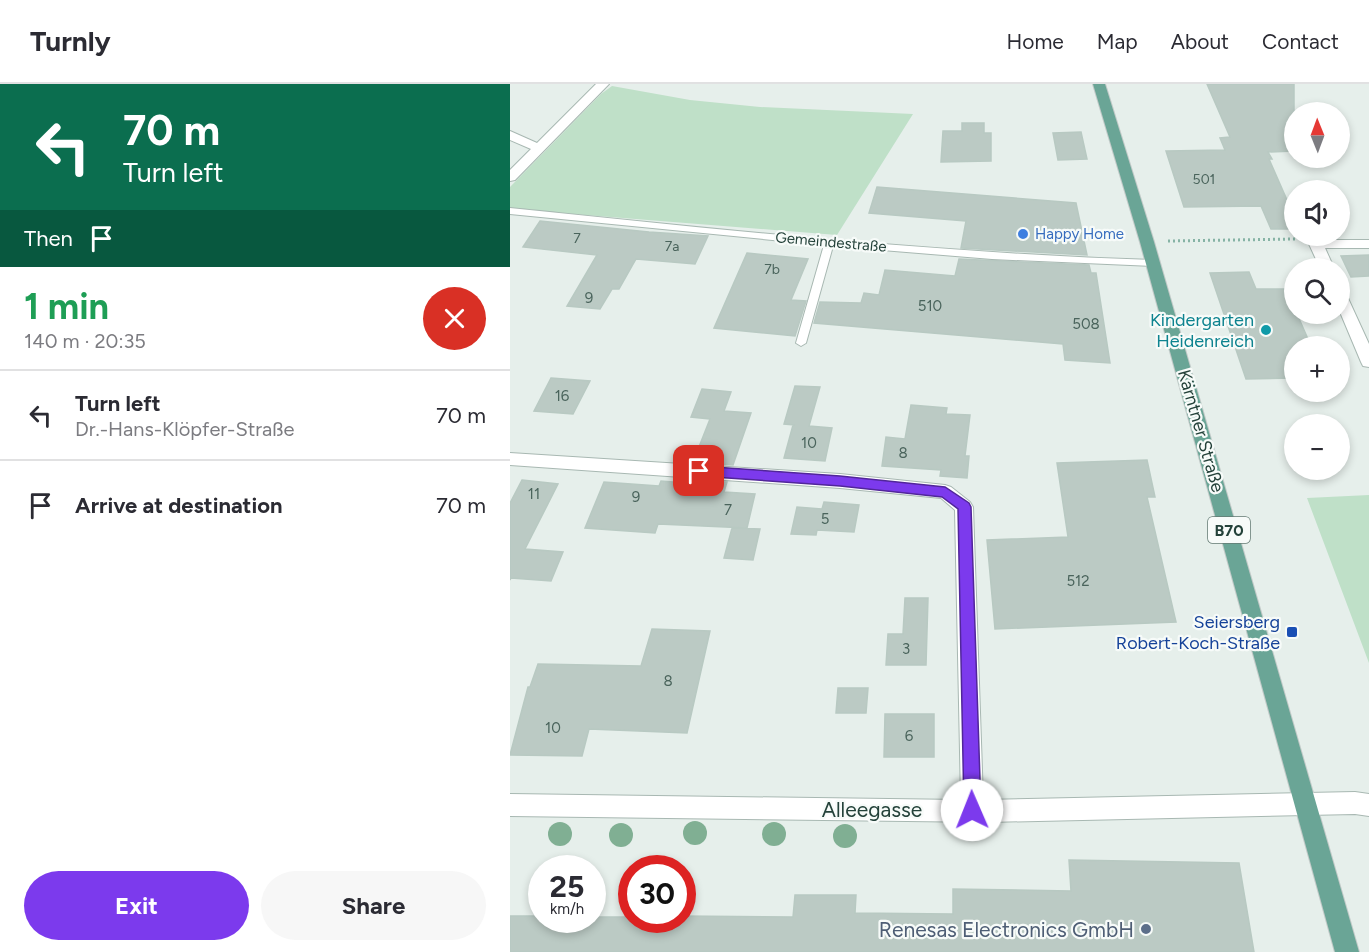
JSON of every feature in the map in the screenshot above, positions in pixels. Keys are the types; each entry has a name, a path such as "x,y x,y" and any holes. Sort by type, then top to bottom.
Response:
{"main road":[{"name":"Kärntner Straße","path":"1100,84 1153,263 1347,952"}],"street":[{"path":"510,177 603,84"},
{"path":"510,135 539,148"},
{"path":"1350,244 1369,244"},
{"path":"1350,319 1369,362"},
{"path":"510,459 840,481 945,492 964,507 972,810"},
{"name":"Alleegasse","path":"510,805 972,810 1305,804 1369,805"}],"lane":[{"name":"Gemeindestraße","path":"510,211 1057,260 1153,263"},
{"path":"801,343 830,241"}],"path":[{"path":"1147,242 1284,238"}],"green space":[{"path":"612,86 690,100 760,107 913,114 837,235 510,209 510,187 601,94"},
{"path":"1369,495 1369,663 1307,498"}],"building":[{"path":"1207,84 1294,84 1294,102 1284,102 1284,151 1268,152 1284,193 1284,229 1271,229 1261,206 1184,207 1166,151 1225,150 1220,138 1230,137"},
{"path":"962,123 984,123 984,133 991,133 991,161 941,162 943,131 962,131"},
{"path":"1081,132 1087,159 1058,160 1053,133"},
{"name":"Happy Home","path":"877,187 1076,203 1087,255 961,248 966,221 869,213"},
{"path":"540,221 708,236 695,264 636,259 619,289 612,289 600,309 567,306 597,255 523,247"},
{"path":"747,253 808,259 791,300 806,301 795,336 714,328"},
{"path":"1369,255 1369,276 1351,277 1350,258 1341,256"},
{"path":"959,259 1089,265 1091,273 1096,273 1110,363 1065,360 1063,344 814,323 820,302 861,303 864,293 879,295 885,270 955,276"},
{"name":"Kindergarten Heidenreich","path":"1249,272 1256,289 1284,289 1284,324 1301,324 1307,336 1284,336 1284,378 1246,379 1210,273"},
{"path":"551,378 590,381 573,414 534,411"},
{"path":"795,386 820,387 809,426 832,428 825,461 784,458 793,425 795,425 784,424"},
{"path":"702,389 731,392 724,411 751,413 733,465 693,462 710,419 691,417"},
{"path":"911,405 947,408 946,414 970,415 965,456 969,456 967,478 940,476 941,470 882,466 886,437 905,439"},
{"path":"1147,460 1155,497 1147,497 1176,622 995,629 987,540 1068,537 1057,463"},
{"path":"522,480 558,484 525,549 563,552 551,581 511,578 510,580 510,503"},
{"path":"687,480 727,482 724,492 755,494 747,528 658,524 655,533 585,528 604,482 659,486 661,481 686,483"},
{"path":"824,502 859,505 854,532 817,530 816,535 791,534 797,507 822,509"},
{"path":"732,528 760,529 753,560 724,558"},
{"path":"905,598 928,598 926,665 886,665 888,634 903,634"},
{"path":"652,629 710,631 687,733 589,729 582,756 510,755 528,687 530,687 538,664 641,666"},
{"path":"838,688 868,688 866,713 836,713"},
{"path":"885,714 934,714 934,757 884,757"},
{"path":"1069,860 1239,863 1254,952 510,952 510,916 528,916 528,933 606,933 606,917 618,917 618,933 696,933 696,916 793,917 795,895 856,895 855,913 953,914 953,889 1071,891"}],"place":[{"name":"Happy Home","path":"1023,234"},
{"name":"Kindergarten Heidenreich","path":"1266,330"},
{"name":"Seiersberg Robert-Koch-Straße","path":"1292,632"},
{"name":"Renesas Electronics GmbH","path":"1146,929"}],"route":[{"path":"699,471 840,481 945,492 964,507 972,810"}]}
